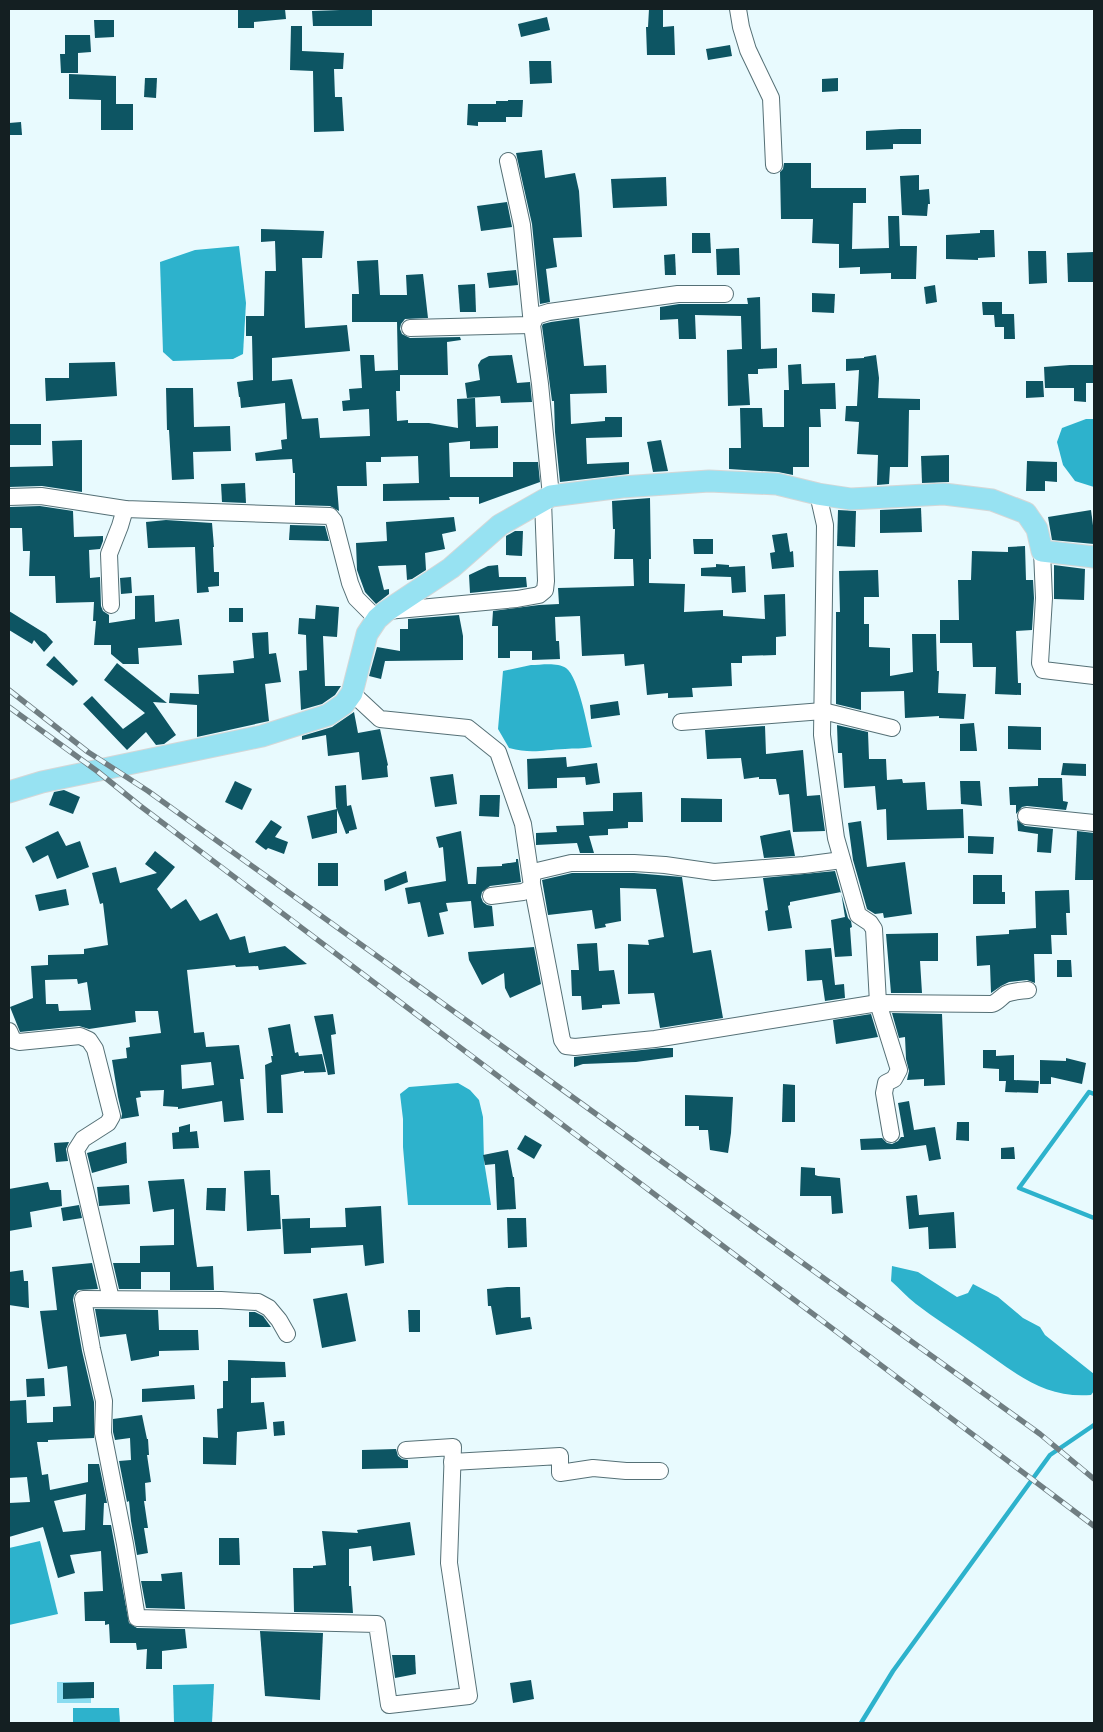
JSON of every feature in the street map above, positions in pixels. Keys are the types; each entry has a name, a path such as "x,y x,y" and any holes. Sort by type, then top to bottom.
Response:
{"main road":[{"path":"9,792 42,782 262,736 328,715 344,704 352,693 367,634 381,615 451,568 500,525 547,498 622,487 709,481 777,484 818,494 851,499 944,494 992,500 1026,513 1037,529 1042,551 1094,557"}],"street":[{"path":"738,9 748,50 771,98 774,165"},
{"path":"9,497 41,496 124,509 330,516 334,520 350,583 356,598 381,615 539,595 544,590 546,581 547,498 540,384 522,225 508,161"},
{"path":"532,325 536,316 549,312 678,294 725,294"},
{"path":"410,328 532,325"},
{"path":"818,494 825,525 822,711 824,744 836,838 858,915 870,923 874,929 878,1003 899,1070 894,1079 886,1084 884,1094 891,1134"},
{"path":"111,605 109,554 120,526 124,509"},
{"path":"1042,551 1044,622 1040,662 1043,670 1094,676"},
{"path":"352,693 380,719 468,728 498,752 523,824 531,879 562,1040 566,1046 575,1047 655,1039 878,1003 992,1004 1013,991 1028,990"},
{"path":"681,722 822,711 892,728"},
{"path":"1026,816 1094,823"},
{"path":"490,896 524,892 531,888 533,872 571,863 634,863 714,872 842,860"},
{"path":"9,1031 13,1040 19,1042 80,1036 89,1040 95,1049 112,1116 108,1123 83,1139 76,1150 111,1299"},
{"path":"287,1334 269,1308 258,1302 83,1299 104,1401 103,1433 125,1544 137,1618 377,1624 389,1705 469,1696 449,1563 453,1447 406,1450"},
{"path":"452,1462 560,1456 560,1474 593,1468 626,1471 660,1471"}],"shaded area":[{"path":"239,246 246,303 243,354 233,359 173,361 163,352 160,262 195,250"},
{"path":"1086,419 1094,419 1094,487 1075,481 1063,465 1057,442 1062,428"},
{"path":"531,665 558,665 566,668 571,673 579,692 592,747 531,751 509,748 498,729 503,671"},
{"path":"458,1083 470,1090 479,1100 483,1117 484,1161 491,1205 408,1205 400,1094 409,1087"},
{"path":"892,1266 918,1272 957,1297 968,1293 973,1284 998,1297 1023,1318 1040,1327 1045,1335 1094,1374 1094,1391 1091,1395 1073,1395 1057,1392 1042,1387 1014,1372 913,1301 891,1281"},
{"path":"40,1541 58,1614 9,1625 9,1548"},
{"path":"57,1682 91,1682 91,1703 57,1703"},
{"path":"214,1684 212,1723 174,1723 173,1685"},
{"path":"73,1708 119,1708 120,1723 73,1723"}],"building":[{"path":"238,9 285,9 286,19 254,22 254,28 238,28"},
{"path":"372,9 372,26 313,26 312,11"},
{"path":"649,9 663,9 663,27 674,26 675,55 647,55 646,27 648,27"},
{"path":"547,17 550,30 521,37 518,24"},
{"path":"94,20 114,20 114,37 95,38"},
{"path":"291,26 302,26 302,51 344,53 343,69 334,69 335,97 342,97 344,131 314,132 313,71 290,70"},
{"path":"65,35 90,35 91,52 78,53 78,73 61,73 60,54 65,54"},
{"path":"730,45 732,56 708,60 706,49"},
{"path":"529,61 551,61 552,83 530,84"},
{"path":"69,74 116,76 116,104 133,104 133,130 101,130 101,100 69,99"},
{"path":"145,78 157,78 156,98 144,97"},
{"path":"838,78 838,91 822,92 822,79"},
{"path":"523,100 522,117 506,117 506,122 478,122 478,126 467,125 468,104 496,104 496,101"},
{"path":"21,122 22,135 9,135 9,123"},
{"path":"921,129 921,144 893,144 893,149 866,150 866,131"},
{"path":"542,150 545,178 575,173 579,191 582,237 553,238 557,267 546,269 550,302 540,304 532,224 516,153"},
{"path":"784,163 811,163 811,188 866,188 866,203 853,203 852,249 889,248 888,216 899,216 900,246 917,246 916,279 891,279 891,273 860,274 860,267 839,268 839,244 812,243 813,219 781,219 780,172 783,169"},
{"path":"919,175 919,190 929,189 930,204 928,204 927,216 902,215 900,176"},
{"path":"666,177 667,206 613,208 611,179"},
{"path":"507,202 512,227 481,231 477,206"},
{"path":"261,229 324,231 322,258 302,258 305,328 347,325 350,351 272,358 272,381 292,379 302,419 318,418 320,438 370,436 369,409 343,411 342,401 350,400 349,389 362,388 360,355 374,355 375,371 398,370 397,322 352,322 352,294 359,294 357,261 378,260 380,295 407,295 406,275 423,274 428,318 405,319 400,329 402,334 410,338 460,337 461,340 447,342 448,375 400,375 400,391 396,391 397,421 408,420 408,423 429,423 458,428 457,399 475,398 476,427 498,426 498,448 470,449 470,441 449,443 450,477 513,477 513,462 538,462 540,482 479,504 479,497 449,497 450,500 383,501 383,484 419,483 418,456 381,457 381,462 366,462 367,486 337,486 339,511 330,506 295,505 295,473 293,473 292,459 256,461 255,453 282,449 281,440 287,439 285,403 241,408 237,382 253,380 252,336 246,336 246,316 264,316 265,271 276,271 275,241 261,242"},
{"path":"980,230 994,230 995,257 978,258 978,260 946,259 946,235 980,233"},
{"path":"692,233 710,233 711,253 692,253"},
{"path":"739,248 740,275 717,275 716,249"},
{"path":"1028,251 1046,251 1047,283 1029,284"},
{"path":"1094,252 1094,282 1068,282 1067,253"},
{"path":"675,254 676,275 665,275 664,255"},
{"path":"516,270 518,285 489,288 487,273"},
{"path":"475,284 476,312 460,312 458,285"},
{"path":"935,285 937,302 926,304 924,287"},
{"path":"812,293 835,294 834,313 812,312"},
{"path":"760,297 761,349 777,348 777,368 758,369 758,374 748,374 750,405 728,406 727,350 742,349 741,316 695,315 696,339 679,339 678,319 660,320 660,307 679,304 748,304 747,298"},
{"path":"982,302 1002,302 1002,314 1014,314 1015,339 1004,339 1004,327 995,327 994,315 983,315"},
{"path":"579,318 584,366 606,365 607,393 570,394 571,424 605,421 605,417 622,417 622,437 586,438 587,464 629,462 629,474 560,482 554,401 552,401 542,326 551,322"},
{"path":"512,355 517,383 530,382 532,402 501,403 500,396 467,398 465,383 480,380 478,365 481,360 489,356"},
{"path":"876,355 879,378 878,398 920,399 920,410 909,410 908,467 890,467 889,484 877,485 878,455 857,454 859,422 845,421 846,406 857,406 859,370 846,371 846,359"},
{"path":"115,362 117,396 46,401 45,378 69,378 69,363"},
{"path":"801,364 802,384 835,383 836,409 820,409 821,427 809,427 809,467 793,467 793,475 778,472 729,469 729,448 741,448 740,408 762,408 763,427 784,427 784,390 789,390 788,365"},
{"path":"1094,365 1094,383 1086,383 1086,402 1074,401 1074,388 1045,388 1044,367"},
{"path":"1026,381 1043,381 1044,397 1026,398"},
{"path":"166,388 193,388 194,427 230,426 231,451 193,452 194,479 172,480 169,430 167,430"},
{"path":"9,424 41,424 41,445 9,445"},
{"path":"82,440 82,492 42,486 9,487 9,467 53,466 52,441"},
{"path":"661,440 668,471 653,472 647,442"},
{"path":"949,455 949,482 922,483 921,456"},
{"path":"1027,461 1057,462 1057,482 1045,481 1045,491 1026,491"},
{"path":"245,483 246,503 222,502 221,484"},
{"path":"650,498 651,559 649,559 649,583 685,584 684,612 723,610 723,616 765,619 764,595 785,594 786,636 776,637 776,655 742,656 742,663 731,663 732,686 692,688 693,697 668,698 668,693 647,695 644,664 625,666 624,654 582,656 580,616 555,617 556,641 559,641 560,659 532,660 532,651 510,651 510,658 498,658 498,626 492,626 493,611 559,604 558,588 634,586 633,559 614,559 615,529 613,529 612,501"},
{"path":"40,506 73,511 74,537 103,536 100,549 89,550 90,578 100,577 101,606 103,611 109,615 109,623 135,619 135,596 154,595 155,622 179,619 182,645 138,648 139,664 123,664 111,654 111,645 94,645 96,621 93,621 94,602 56,603 55,576 29,576 30,551 23,551 22,528 9,528 9,507"},
{"path":"921,508 922,532 880,533 880,510"},
{"path":"838,510 856,511 855,547 837,546"},
{"path":"1091,510 1094,544 1052,540 1048,517"},
{"path":"454,517 456,531 442,534 445,549 425,553 426,570 407,580 406,565 378,566 384,590 389,589 389,594 376,604 365,592 357,570 356,543 387,541 386,522"},
{"path":"166,520 212,523 214,572 219,572 219,586 208,587 209,592 197,593 195,547 148,548 146,522"},
{"path":"290,525 325,526 329,541 289,540"},
{"path":"515,531 523,531 522,556 506,555 506,536"},
{"path":"787,533 790,552 793,551 794,567 772,569 770,553 775,552 772,535"},
{"path":"693,539 713,539 713,554 694,554"},
{"path":"1025,546 1026,580 1033,580 1034,598 1032,630 1016,631 1018,683 1021,683 1021,695 995,694 996,667 973,667 972,643 940,643 940,620 959,620 958,580 971,580 972,551 1008,552 1008,547"},
{"path":"716,564 729,565 729,567 745,566 746,592 732,593 731,577 701,576 701,568 716,567"},
{"path":"498,565 499,577 526,577 527,587 470,593 469,575 488,566"},
{"path":"1054,565 1085,569 1084,600 1054,599"},
{"path":"878,570 879,597 864,597 864,624 869,624 869,647 890,648 890,676 913,672 912,634 936,634 937,671 939,671 938,693 966,694 964,719 939,718 939,716 905,718 904,691 861,692 861,710 836,704 836,612 840,612 839,571"},
{"path":"131,577 132,593 121,594 120,578"},
{"path":"316,605 339,607 337,637 323,636 325,686 341,686 335,695 322,704 301,710 299,671 307,670 306,635 298,634 299,618 315,619"},
{"path":"229,608 243,608 243,622 229,622"},
{"path":"9,611 46,634 53,642 44,652 34,640 32,644 9,630"},
{"path":"459,615 463,636 463,660 385,661 381,679 369,676 377,647 400,651 400,629 408,629 408,619"},
{"path":"268,632 269,654 276,653 281,682 265,684 269,721 197,737 197,705 169,703 170,693 199,694 198,675 234,673 233,661 254,658 252,633"},
{"path":"54,656 78,681 73,686 46,665"},
{"path":"117,663 167,703 153,702 176,735 164,744 156,745 146,732 127,750 83,704 92,696 123,729 145,713 104,680"},
{"path":"618,701 620,715 591,719 590,705"},
{"path":"354,712 358,733 380,729 388,765 388,777 362,780 359,752 328,756 326,735 302,740 302,736 332,727"},
{"path":"974,723 977,751 960,751 960,724"},
{"path":"837,725 868,732 869,759 886,759 887,780 902,779 903,783 925,782 927,810 963,809 964,838 887,840 886,809 877,810 875,786 844,788 842,753 838,753"},
{"path":"765,726 766,754 803,750 807,796 820,795 825,831 793,832 789,794 779,795 776,779 759,779 759,777 744,779 741,758 707,759 705,730"},
{"path":"1008,726 1041,727 1041,750 1008,749"},
{"path":"566,757 567,767 597,763 600,783 586,785 585,777 557,778 557,788 528,789 527,759"},
{"path":"1063,763 1086,764 1086,776 1061,775"},
{"path":"453,774 457,804 435,807 430,777"},
{"path":"1038,778 1062,778 1063,801 1068,802 1066,810 1027,806 1022,807 1016,814 1016,805 1010,805 1009,787 1038,786"},
{"path":"235,781 252,789 242,810 225,802"},
{"path":"960,781 980,781 982,806 961,804"},
{"path":"346,785 347,806 351,805 357,829 346,834 336,807 335,786"},
{"path":"64,790 80,797 73,814 49,805 54,792"},
{"path":"642,792 643,822 628,822 628,828 608,829 608,835 589,836 594,853 580,853 577,843 536,845 536,833 557,832 556,826 584,825 583,812 613,811 613,793"},
{"path":"480,795 500,795 499,817 479,816"},
{"path":"681,798 722,799 722,822 681,822"},
{"path":"337,809 337,833 312,839 307,816"},
{"path":"271,820 282,827 275,837 288,842 284,854 268,848 266,850 255,842"},
{"path":"1017,820 1025,826 1053,829 1051,853 1037,852 1038,834 1018,831"},
{"path":"861,821 867,867 905,862 912,914 884,918 883,913 875,914 867,909 853,860 848,823"},
{"path":"790,830 795,856 764,858 760,836"},
{"path":"58,831 66,846 80,841 89,867 57,879 48,855 33,863 25,847"},
{"path":"461,831 468,884 476,884 477,867 502,866 502,864 516,862 516,859 518,859 521,882 490,886 482,892 483,902 492,906 494,926 474,928 471,901 446,903 448,911 439,913 444,934 428,937 420,902 408,904 405,888 446,881 443,847 439,848 436,837"},
{"path":"1077,831 1094,833 1094,880 1075,880"},
{"path":"968,836 994,837 993,854 968,853"},
{"path":"155,851 175,867 157,889 171,909 186,899 200,921 217,913 230,940 245,936 249,953 285,946 307,964 259,970 258,966 236,967 235,965 187,970 194,1033 204,1032 206,1047 239,1045 244,1079 240,1079 244,1120 224,1122 222,1101 178,1109 178,1107 163,1106 164,1090 140,1091 141,1097 136,1098 139,1116 121,1119 122,1114 112,1060 127,1058 126,1048 130,1047 129,1037 161,1033 158,1011 135,1011 136,1022 89,1029 79,1026 20,1032 10,1007 33,998 31,966 48,965 48,955 84,954 84,949 108,945 103,903 100,904 92,873 116,867 120,883 157,873 145,864","holes":["77,979 78,984 87,982 91,1010 59,1011 58,1004 46,1004 45,980","211,1062 214,1085 182,1089 181,1065"]},
{"path":"318,863 338,863 338,886 318,886"},
{"path":"406,871 408,882 385,891 384,880"},
{"path":"835,871 841,892 790,902 788,906 792,928 768,931 765,911 768,910 763,878"},
{"path":"572,873 634,873 682,877 693,953 711,950 723,1018 660,1028 654,993 628,994 628,944 649,945 648,940 664,937 656,889 620,888 621,921 605,924 606,927 595,929 592,910 548,915 542,880"},
{"path":"973,875 1002,875 1002,892 1005,892 1005,904 973,904"},
{"path":"66,889 69,905 39,911 35,895"},
{"path":"1069,890 1070,913 1066,913 1067,935 1051,935 1052,954 1034,954 1035,983 1027,980 1009,982 991,993 990,965 977,966 976,936 1009,934 1009,930 1036,928 1035,891"},
{"path":"841,894 848,918 851,921 852,956 835,957 831,920 845,917"},
{"path":"938,933 938,961 920,961 922,993 891,993 886,934"},
{"path":"597,943 599,971 614,970 620,1004 602,1005 602,1008 582,1010 581,996 572,996 571,970 579,970 577,944"},
{"path":"534,947 541,984 510,998 505,988 504,973 482,985 469,960 468,952"},
{"path":"831,948 835,985 844,984 845,998 825,1001 822,980 807,981 805,950"},
{"path":"1057,960 1071,960 1072,977 1057,977"},
{"path":"892,1013 942,1014 945,1085 924,1086 924,1079 907,1080 909,1071 906,1059 905,1037 899,1038"},
{"path":"333,1014 336,1034 331,1035 335,1074 328,1075 314,1016"},
{"path":"871,1014 878,1037 836,1044 833,1020"},
{"path":"290,1024 295,1053 298,1052 299,1056 322,1054 326,1072 304,1073 304,1071 281,1075 283,1113 267,1113 265,1065 272,1062 271,1056 273,1056 268,1028"},
{"path":"673,1048 673,1057 636,1062 583,1064 574,1067 574,1057"},
{"path":"983,1050 996,1050 996,1056 1014,1055 1014,1080 1039,1081 1038,1093 1005,1092 1006,1081 999,1081 999,1069 983,1068"},
{"path":"1066,1058 1086,1063 1082,1084 1051,1077 1051,1084 1040,1084 1040,1060 1066,1061"},
{"path":"783,1084 795,1085 795,1122 782,1122"},
{"path":"685,1095 733,1097 728,1153 710,1150 708,1130 699,1130 699,1126 685,1126"},
{"path":"909,1101 914,1130 935,1127 941,1159 929,1161 926,1145 897,1149 861,1150 860,1139 882,1138 887,1143 892,1144 901,1137 904,1137 898,1103"},
{"path":"957,1122 969,1122 969,1141 956,1140"},
{"path":"190,1124 190,1132 197,1131 199,1148 173,1149 172,1133 179,1132 179,1127"},
{"path":"525,1135 542,1145 534,1159 517,1149"},
{"path":"69,1142 66,1149 68,1161 56,1162 54,1143"},
{"path":"126,1142 127,1163 92,1173 87,1153"},
{"path":"1014,1147 1015,1159 1001,1159 1001,1148"},
{"path":"508,1150 514,1177 516,1209 497,1210 495,1164 485,1165 483,1155"},
{"path":"801,1167 815,1168 815,1175 818,1176 840,1178 843,1213 832,1214 831,1196 800,1196"},
{"path":"270,1170 271,1195 279,1195 281,1229 247,1231 244,1171"},
{"path":"184,1179 197,1267 213,1266 214,1290 170,1290 170,1272 141,1272 141,1289 119,1289 113,1263 140,1263 140,1246 174,1245 174,1209 153,1212 148,1181"},
{"path":"48,1182 50,1190 61,1190 62,1206 30,1212 32,1227 9,1231 9,1189"},
{"path":"129,1185 130,1204 99,1206 97,1187"},
{"path":"207,1188 226,1188 225,1211 206,1210"},
{"path":"917,1195 919,1215 954,1212 956,1248 929,1249 928,1227 909,1229 906,1196"},
{"path":"79,1205 82,1218 63,1221 61,1208"},
{"path":"381,1206 384,1263 365,1266 363,1245 311,1248 311,1253 284,1254 282,1219 310,1218 310,1228 346,1227 345,1208"},
{"path":"507,1218 526,1218 527,1247 508,1248"},
{"path":"92,1263 98,1289 78,1290 73,1300 94,1402 94,1438 37,1442 42,1475 48,1474 50,1490 88,1482 88,1464 99,1464 107,1503 104,1503 103,1525 111,1525 129,1623 137,1628 185,1629 187,1648 162,1651 162,1669 146,1669 147,1649 137,1650 136,1643 110,1643 109,1624 105,1625 105,1621 85,1621 84,1592 103,1591 101,1551 70,1555 75,1573 58,1578 43,1527 9,1537 9,1503 30,1502 27,1477 9,1478 9,1401 26,1400 27,1423 53,1422 53,1407 71,1406 67,1366 48,1369 40,1311 57,1310 52,1267","holes":["86,1494 85,1530 63,1532 54,1501"]},
{"path":"23,1270 24,1281 28,1281 29,1308 9,1305 9,1272"},
{"path":"520,1287 521,1318 530,1317 532,1329 496,1335 491,1306 488,1306 487,1289"},
{"path":"347,1293 356,1341 322,1348 313,1299"},
{"path":"95,1309 158,1310 159,1330 198,1330 199,1350 159,1351 159,1356 131,1361 126,1334 100,1337"},
{"path":"408,1310 420,1310 420,1332 409,1332"},
{"path":"249,1312 255,1312 263,1316 271,1327 249,1327"},
{"path":"228,1360 285,1362 286,1377 251,1378 251,1403 264,1402 267,1429 237,1432 236,1465 203,1464 203,1437 218,1438 217,1409 223,1408 223,1381 228,1381"},
{"path":"44,1378 45,1396 27,1397 26,1379"},
{"path":"194,1385 195,1399 142,1402 142,1389"},
{"path":"142,1415 148,1439 149,1455 147,1455 151,1482 145,1483 146,1501 144,1501 148,1528 144,1528 148,1553 137,1555 129,1501 127,1502 119,1461 131,1460 130,1438 115,1440 113,1419"},
{"path":"284,1421 285,1435 274,1436 273,1422"},
{"path":"396,1449 398,1456 408,1460 408,1468 362,1469 362,1450"},
{"path":"410,1522 415,1555 373,1561 371,1546 349,1549 349,1586 351,1586 353,1613 294,1612 293,1568 313,1568 313,1566 326,1565 322,1531 358,1533 357,1530"},
{"path":"219,1538 239,1538 240,1565 219,1565"},
{"path":"182,1572 185,1609 146,1608 141,1581 162,1581 161,1574"},
{"path":"260,1631 323,1633 320,1700 265,1696"},
{"path":"392,1655 415,1655 416,1674 395,1678"},
{"path":"531,1680 534,1699 513,1703 510,1683"},
{"path":"94,1682 94,1698 63,1699 63,1683"}],"waterway":[{"path":"1094,1094 1089,1092 1019,1188 1094,1218"},
{"path":"861,1723 893,1671 1050,1455 1094,1425"}],"railway":[{"path":"9,690 88,752 148,791 1040,1434 1094,1479"},
{"path":"9,707 97,771 139,805 1094,1526"}]}
